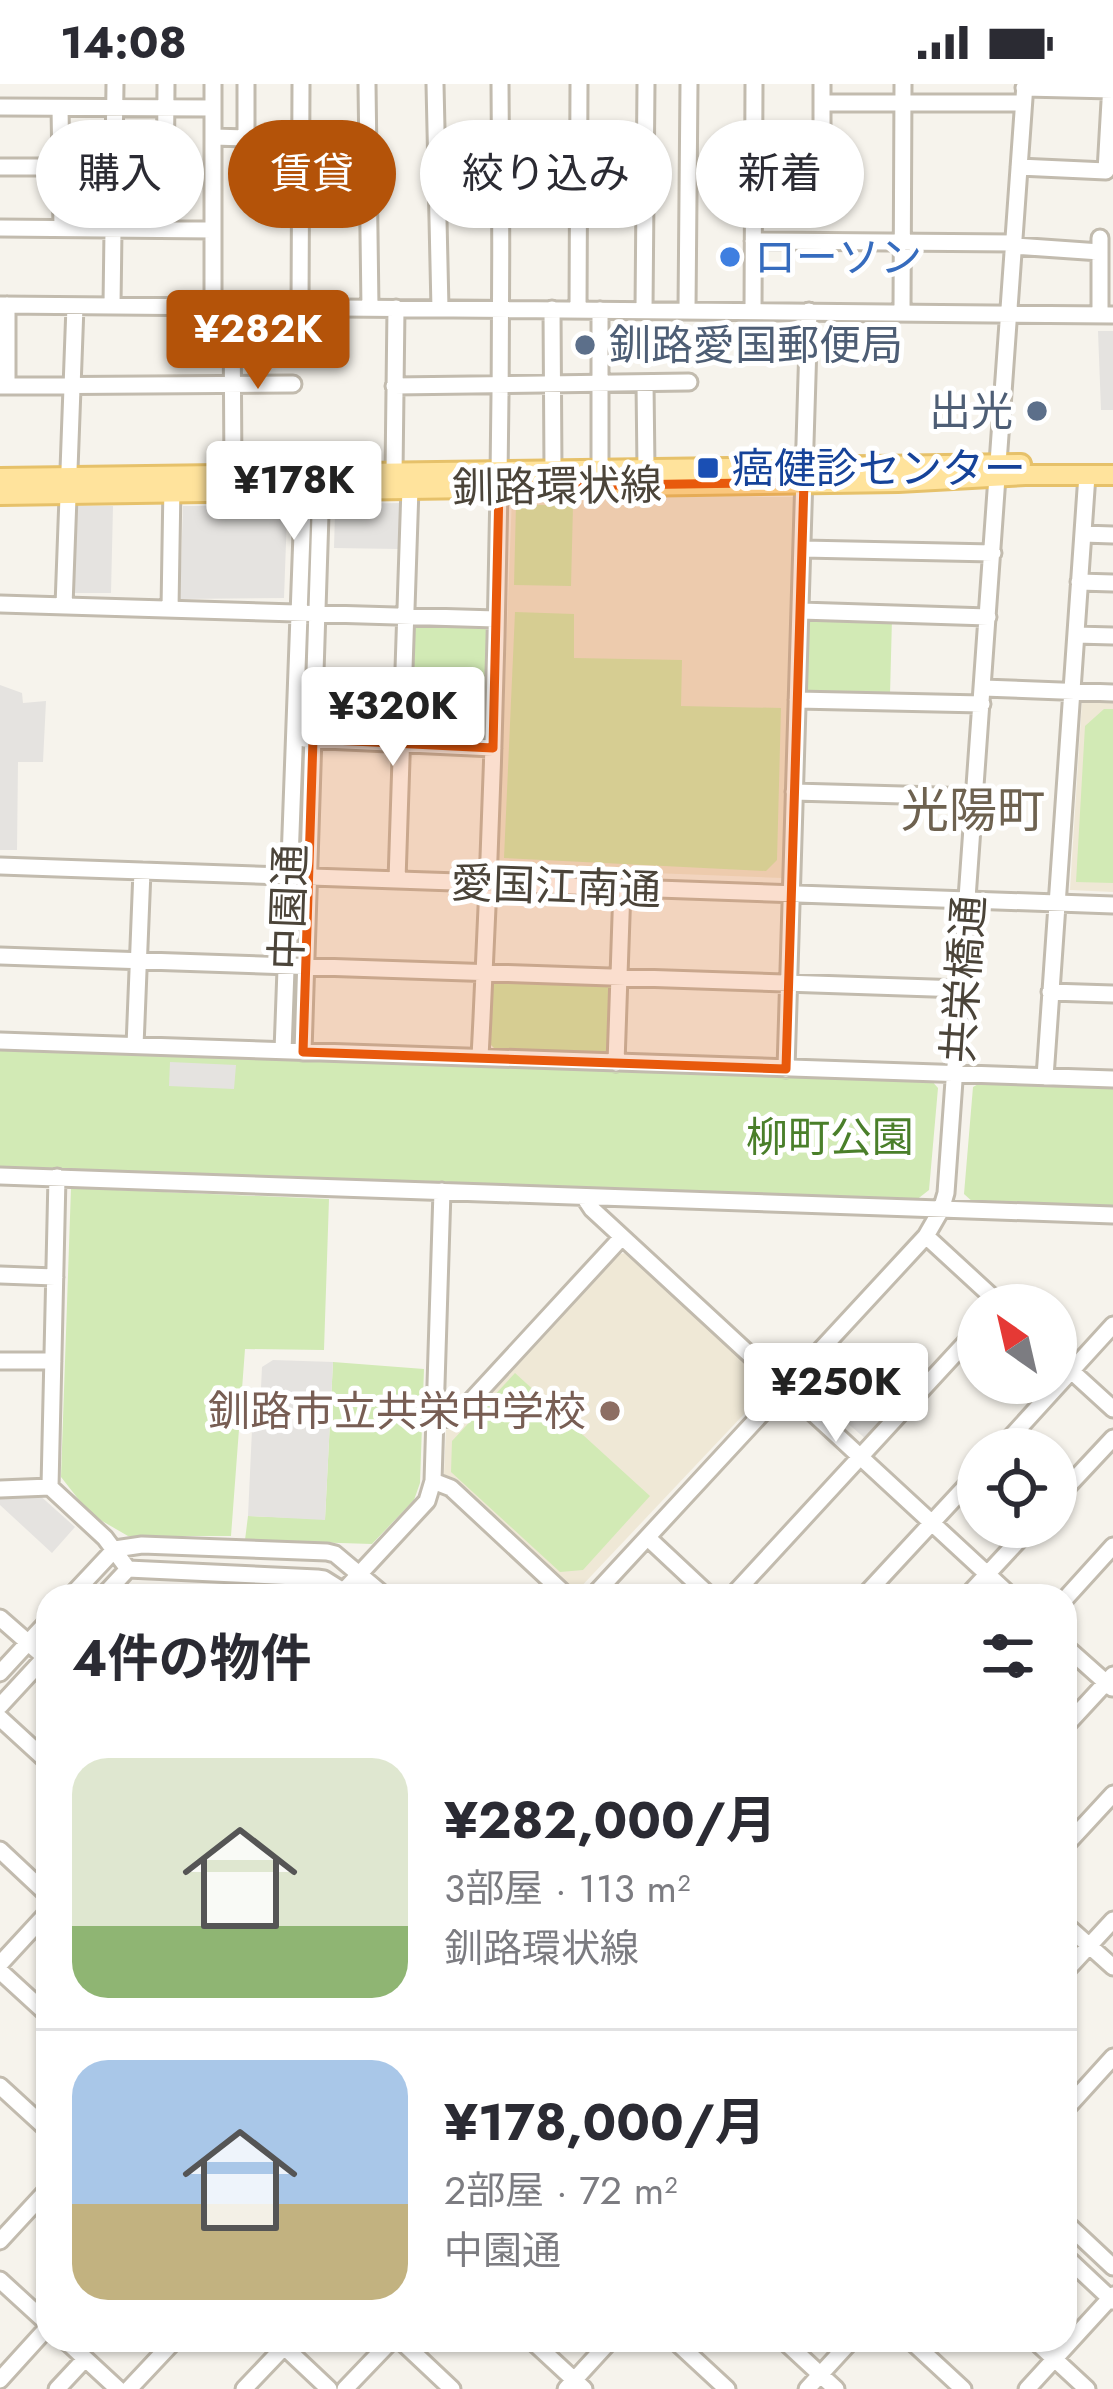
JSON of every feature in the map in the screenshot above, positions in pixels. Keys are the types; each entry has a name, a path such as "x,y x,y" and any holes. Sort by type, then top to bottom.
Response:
{"main road":[{"name":"釧路環状線","path":"172,484 233,476 410,488 500,480 999,471 1113,463"},
{"name":"釧路環状線","path":"0,478 67,485 313,482 394,472 500,480 553,471 646,469 804,475"},
{"name":"釧路環状線","path":"999,471 1113,475"},
{"name":"釧路環状線","path":"0,495 67,485"}],"street":[{"path":"112,305 115,84"},
{"path":"165,230 166,84"},
{"path":"213,84 213,307"},
{"path":"214,137 246,137 246,84"},
{"path":"300,308 301,84"},
{"path":"368,84 370,308"},
{"path":"435,84 440,309"},
{"path":"480,1058 490,884 502,385 500,84"},
{"path":"578,310 579,84"},
{"path":"644,309 646,84"},
{"path":"687,309 689,84"},
{"path":"754,84 754,120"},
{"path":"822,84 822,120"},
{"path":"902,84 902,312"},
{"path":"822,103 1112,88 1106,171 1019,167"},
{"name":"共栄橋通","path":"604,1584 926,1236 946,1193 1024,92"},
{"path":"0,107 213,108"},
{"path":"60,108 60,120"},
{"path":"0,167 36,167"},
{"path":"0,228 36,228"},
{"path":"62,228 213,230"},
{"path":"753,228 753,310"},
{"path":"293,384 3,386 3,305 1106,315 1100,245 753,241"},
{"path":"64,606 75,306"},
{"path":"232,308 233,476"},
{"path":"394,472 396,308"},
{"path":"552,309 553,471"},
{"path":"600,310 600,471"},
{"path":"786,1069 809,311"},
{"path":"645,382 646,469"},
{"path":"394,386 688,382"},
{"path":"1045,1077 1087,476"},
{"name":"中園通","path":"283,1052 299,613 313,482"},
{"name":"中園通","path":"303,1052 318,614 313,482"},
{"path":"170,609 172,484"},
{"path":"397,880 410,488"},
{"path":"1083,534 1113,535"},
{"path":"803,549 993,553"},
{"path":"1079,582 1113,584"},
{"path":"0,604 496,619"},
{"path":"801,611 988,617"},
{"path":"1076,635 1113,636"},
{"path":"797,700 1113,693"},
{"path":"295,739 493,748"},
{"path":"794,792 975,797"},
{"name":"愛国江南通","path":"0,866 1113,905"},
{"path":"135,1046 142,871"},
{"path":"616,1063 622,888"},
{"path":"0,956 962,989"},
{"path":"1050,992 1113,994"},
{"path":"0,1041 1113,1079"},
{"path":"0,1176 1113,1215"},
{"path":"50,1487 57,1177"},
{"path":"352,1584 427,1501 434,1481 442,1191"},
{"path":"584,1197 998,1584"},
{"path":"926,1236 977,1284"},
{"path":"434,1420 456,1417 622,1237"},
{"path":"0,1275 56,1277"},
{"path":"1077,1364 1113,1325"},
{"path":"743,1584 957,1352"},
{"path":"0,1360 53,1361"},
{"path":"1077,1376 1113,1409"},
{"path":"1019,1428 1041,1404"},
{"path":"1077,1477 1113,1438"},
{"path":"434,1481 451,1488 554,1584"},
{"path":"0,1489 50,1487 115,1549 128,1569"},
{"path":"875,1584 957,1496"},
{"path":"648,1538 697,1584"},
{"path":"81,1584 115,1549 142,1545 327,1552 372,1584"},
{"path":"1077,1586 1113,1546"},
{"path":"978,1584 1011,1548"},
{"path":"114,1584 128,1569 317,1578 328,1584"},
{"path":"0,1618 36,1649"},
{"path":"0,1673 36,1634"},
{"path":"1077,1656 1111,1683 1077,1715"},
{"path":"0,1706 36,1669"},
{"path":"0,1718 36,1751"},
{"path":"1077,1833 1113,1794"},
{"path":"0,1850 36,1884"},
{"path":"1077,1960 1113,1920"},
{"path":"36,1926 0,1968 36,2003"},
{"path":"1077,1935 1113,1966"},
{"path":"1077,2097 1113,2057"},
{"path":"3,2095 36,2121"},
{"path":"0,2241 36,2202"},
{"path":"1077,2233 1113,2267"},
{"path":"1077,2267 1112,2298 1077,2335"},
{"path":"0,2280 36,2314"},
{"path":"0,2380 36,2340"},
{"path":"78,2352 118,2389"},
{"path":"129,2389 164,2352"},
{"path":"244,2389 273,2352"},
{"path":"290,2352 329,2389"},
{"path":"345,2389 384,2352"},
{"path":"410,2352 452,2389"},
{"path":"542,2352 575,2386 602,2352"},
{"path":"687,2352 727,2389"},
{"path":"796,2352 836,2389"},
{"path":"807,2389 841,2352"},
{"path":"923,2352 963,2389"},
{"path":"1047,2352 1087,2389"},
{"path":"1027,2389 1061,2352"},
{"path":"57,2389 85,2359"}],"highlighted area":[{"path":"804,482 786,1069 303,1052 313,739 493,748 499,487"}],"shaded area":[{"path":"1098,331 1113,331 1113,410 1101,410"},
{"path":"512,496 797,497 782,878 498,867"},
{"path":"400,503 399,549 334,548 335,513 341,504"},
{"path":"73,506 113,506 111,593 71,593"},
{"path":"183,506 269,506 287,515 284,598 180,599"},
{"path":"0,685 22,693 23,703 46,701 43,762 18,762 17,850 0,850"},
{"path":"1082,701 1113,702 1113,892 1070,890"},
{"path":"170,1062 236,1065 234,1089 169,1086"},
{"name":"釧路市立共栄中学校","path":"626,1253 758,1373 763,1394 584,1584 567,1584 444,1474 446,1430 459,1427 613,1255"},
{"path":"273,1360 333,1362 325,1520 248,1516 253,1408 260,1408 262,1367"},
{"path":"891,1370 914,1390 868,1441 845,1421"},
{"path":"37,1493 75,1527 52,1553 0,1505 0,1494"}],"green space":[{"path":"516,504 573,506 571,586 514,585"},
{"path":"515,612 574,614 574,658 682,660 681,706 781,708 777,860 766,871 504,858"},
{"path":"813,616 892,618 890,695 803,693 806,622"},
{"path":"415,627 485,628 489,635 484,737 480,741 412,737"},
{"path":"1104,709 1113,709 1113,883 1076,882 1085,726"},
{"path":"493,980 612,984 610,1048 605,1053 495,1049 489,1043"},
{"name":"柳町公園","path":"0,1048 931,1080 938,1088 929,1190 915,1201 0,1168"},
{"name":"柳町公園","path":"982,1082 1113,1087 1113,1208 974,1203 964,1194 973,1087"},
{"path":"71,1188 329,1199 324,1350 245,1349 231,1536 128,1536 90,1514 61,1477"},
{"path":"333,1362 424,1369 420,1483 414,1500 372,1544 245,1540 248,1516 325,1519"},
{"path":"515,1373 650,1496 583,1570 560,1572 451,1472 452,1441"}],"place":[{"name":"ローソン","path":"730,257"},
{"name":"釧路愛国郵便局","path":"585,345"},
{"name":"出光","path":"1037,411"},
{"name":"癌健診センター","path":"708,468"},
{"name":"釧路市立共栄中学校","path":"610,1411"}],"district":[{"name":"光陽町","path":"973,810"}]}
